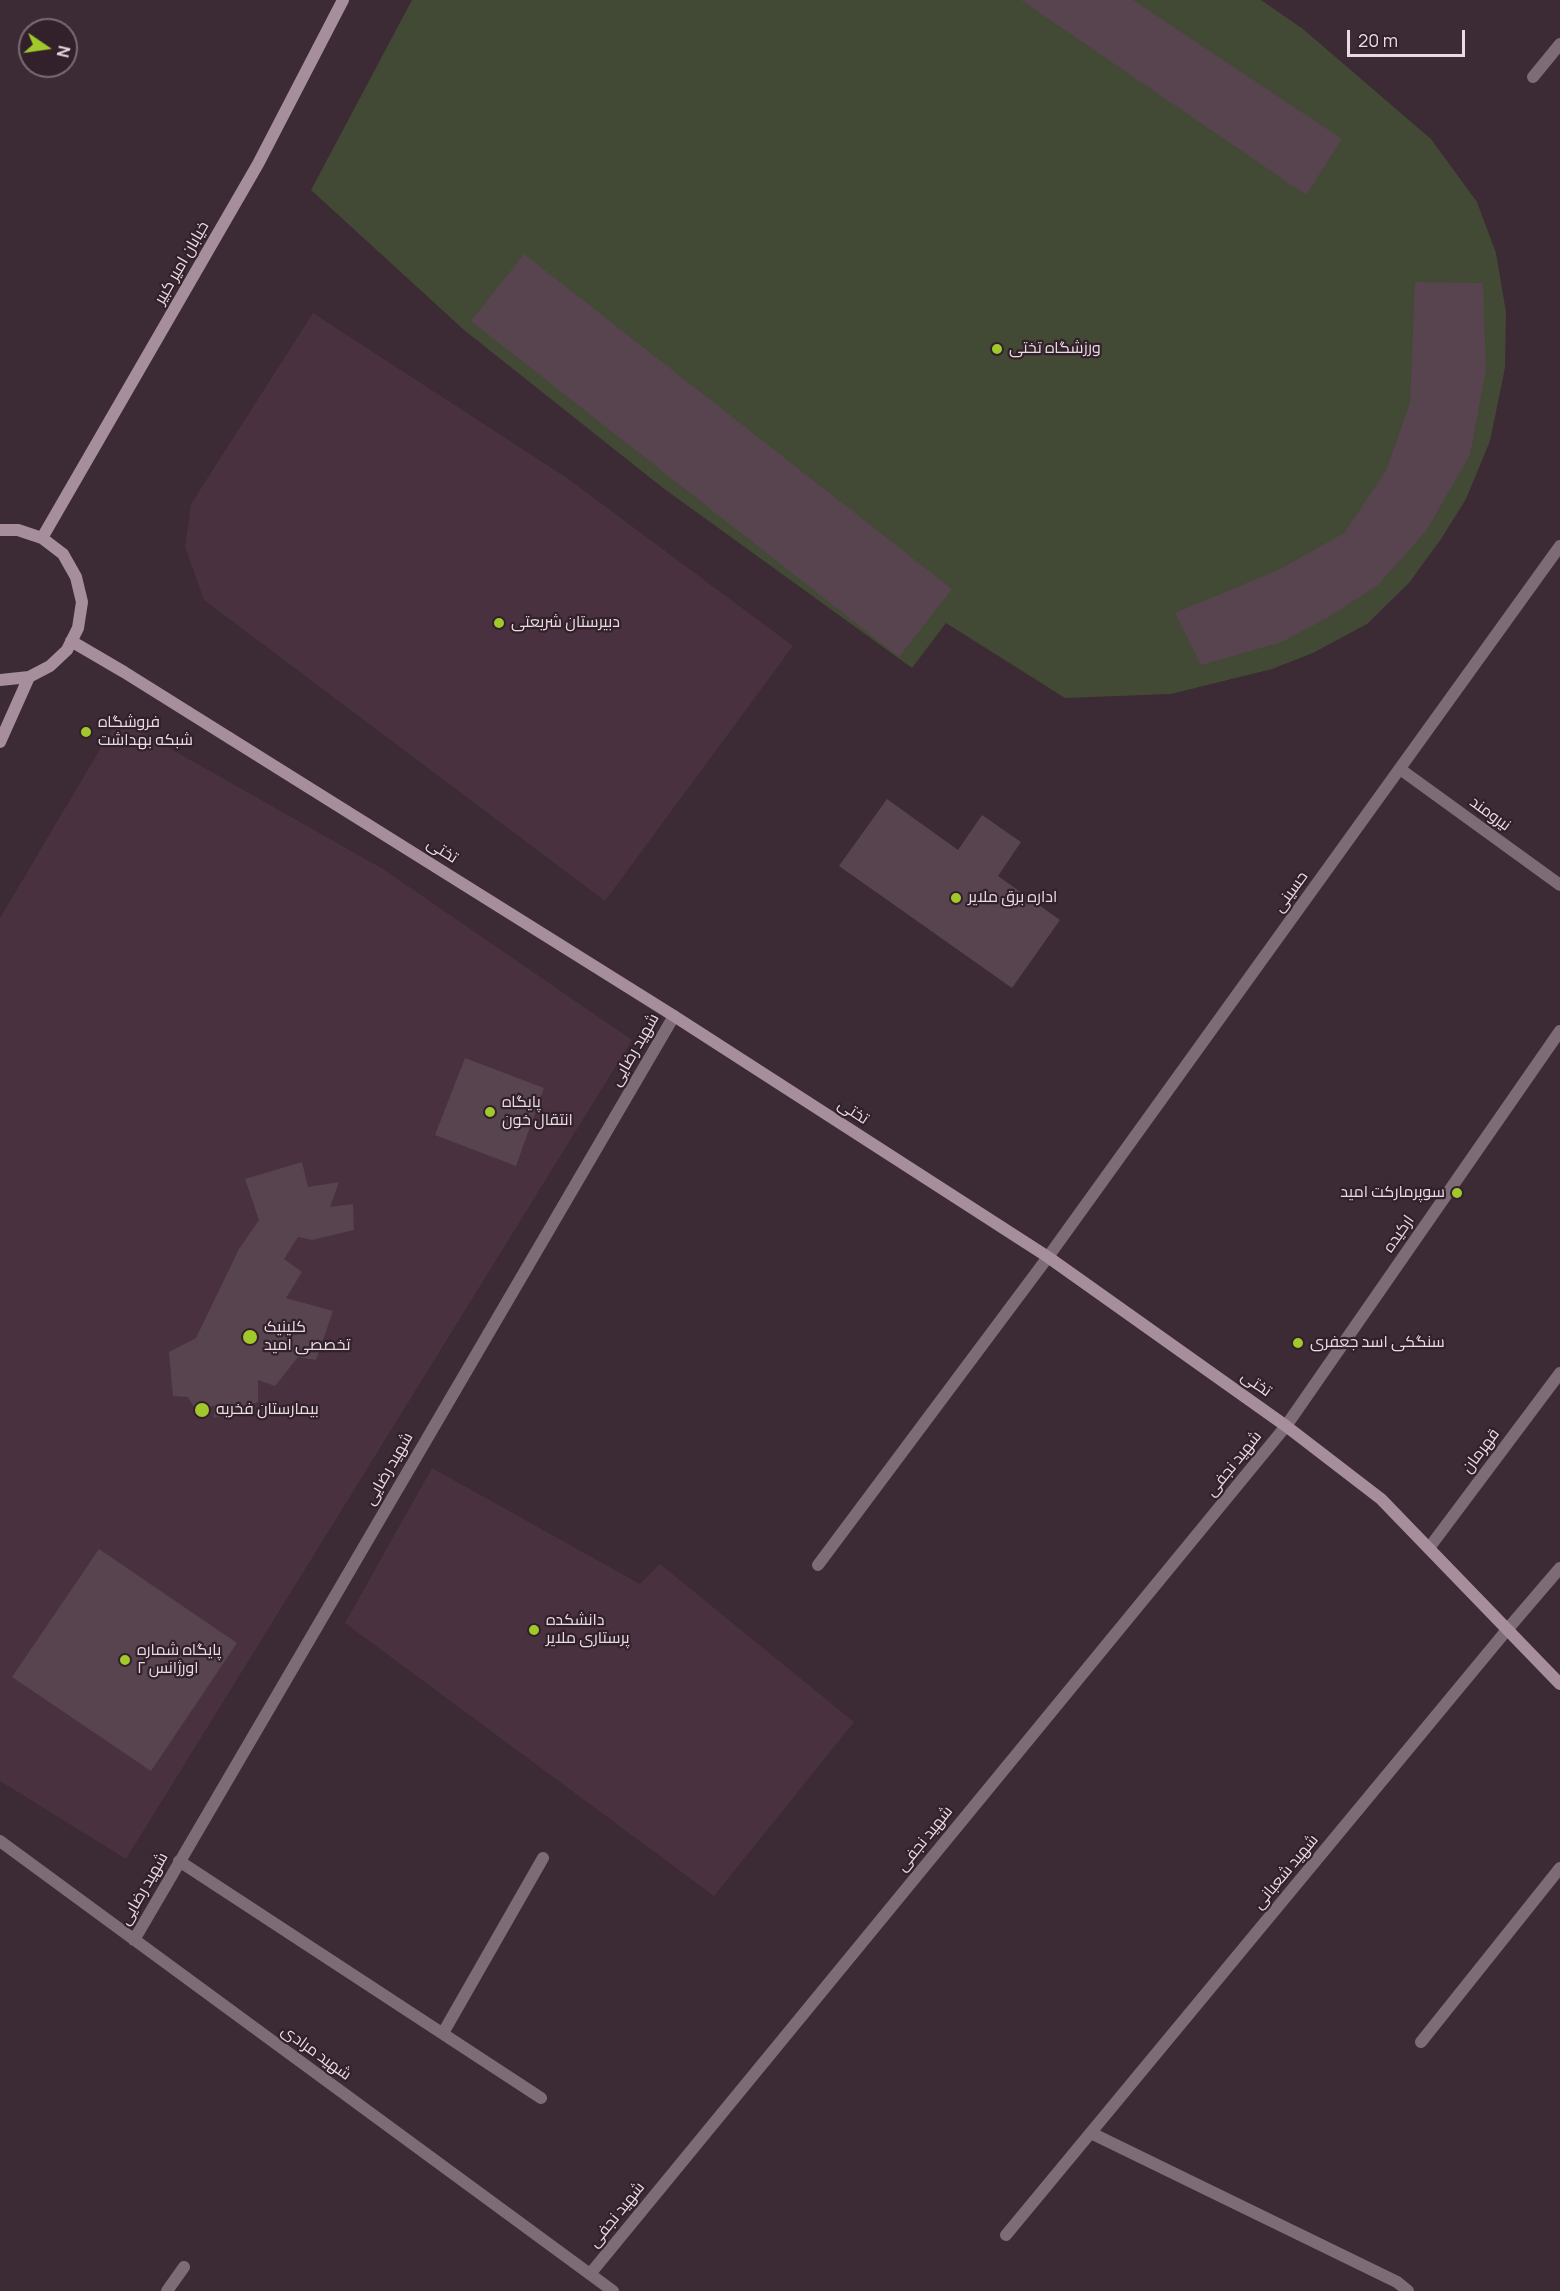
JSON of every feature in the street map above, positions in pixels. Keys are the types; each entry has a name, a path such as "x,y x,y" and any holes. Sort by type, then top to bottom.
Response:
{"main road":[{"name":"خیابان امیر کبیر","path":"42,538 258,164 343,0"},
{"path":"0,530 18,530 42,538 63,554 76,577 82,602 78,628 67,650 50,666 29,677 0,680"},
{"name":"تختی","path":"71,641 674,1016 1048,1257 1286,1426 1381,1499 1506,1631 1560,1684"},
{"path":"0,742 29,677"}],"street":[{"path":"1533,77 1560,44"},
{"name":"حسینی","path":"818,1565 1048,1257 1560,546"},
{"name":"نیرومند","path":"1400,769 1560,885"},
{"name":"شهید رضایی","path":"134,1940 674,1016"},
{"name":"ارکیده","path":"1286,1426 1560,1032"},
{"name":"قهرمان","path":"1429,1548 1560,1373"},
{"name":"شهید نجفی","path":"590,2274 1286,1426"},
{"name":"شهید شعبانی","path":"1006,2235 1560,1568"},
{"name":"شهید مرادی","path":"0,1841 613,2291"},
{"path":"443,2033 543,1858"},
{"path":"179,1861 541,2098"},
{"path":"1421,2042 1560,1868"},
{"path":"1091,2133 1397,2282 1408,2291"},
{"path":"167,2291 184,2267"}],"shaded area":[{"name":"دبیرستان شریعتی","path":"313,313 567,478 793,646 605,901 204,600 185,547 191,504"},
{"name":"بیمارستان فخریه","path":"118,719 383,869 632,1040 126,1859 0,1781 0,918"},
{"path":"432,1468 640,1584 660,1564 854,1722 714,1896 345,1623"}],"green space":[{"name":"ورزشگاه تختی","path":"412,0 1261,0 1303,29 1431,139 1477,202 1496,253 1506,312 1505,368 1490,441 1466,499 1409,583 1367,624 1313,653 1272,669 1171,694 1065,698 946,623 912,668 663,488 464,330 311,190"}],"building":[{"path":"1021,0 1133,0 1342,139 1306,195"},
{"path":"524,254 952,589 899,657 471,321"},
{"path":"1415,282 1483,283 1486,369 1470,455 1426,531 1378,585 1327,618 1282,642 1201,665 1175,613 1280,569 1344,533 1386,471 1410,403"},
{"name":"اداره برق ملایر","path":"887,799 958,850 982,815 1021,842 998,876 1060,920 1012,988 839,866"},
{"name":"پایگاه انتقال خون","path":"465,1058 544,1088 516,1166 435,1135"},
{"path":"302,1162 308,1187 339,1182 330,1207 353,1204 354,1230 312,1240 298,1237 284,1259 302,1272 286,1298 333,1311 316,1360 298,1357 275,1386 258,1380 258,1402 214,1418 214,1405 198,1414 188,1397 173,1396 169,1352 196,1338 239,1249 259,1220 245,1179"},
{"name":"پایگاه شماره ۲ اورژانس","path":"99,1549 237,1643 151,1771 12,1677"}],"place":[{"name":"ورزشگاه تختی","path":"997,349"},
{"name":"دبیرستان شریعتی","path":"499,623"},
{"name":"فروشگاه شبکه بهداشت","path":"86,732"},
{"name":"اداره برق ملایر","path":"956,898"},
{"name":"پایگاه انتقال خون","path":"490,1112"},
{"name":"سوپرمارکت امید","path":"1457,1193"},
{"name":"کلینیک تخصصی امید","path":"250,1337"},
{"name":"سنگکی اسد جعفری","path":"1298,1343"},
{"name":"بیمارستان فخریه","path":"202,1410"},
{"name":"دانشکده پرستاری ملایر","path":"534,1630"},
{"name":"پایگاه شماره ۲ اورژانس","path":"125,1660"}]}
